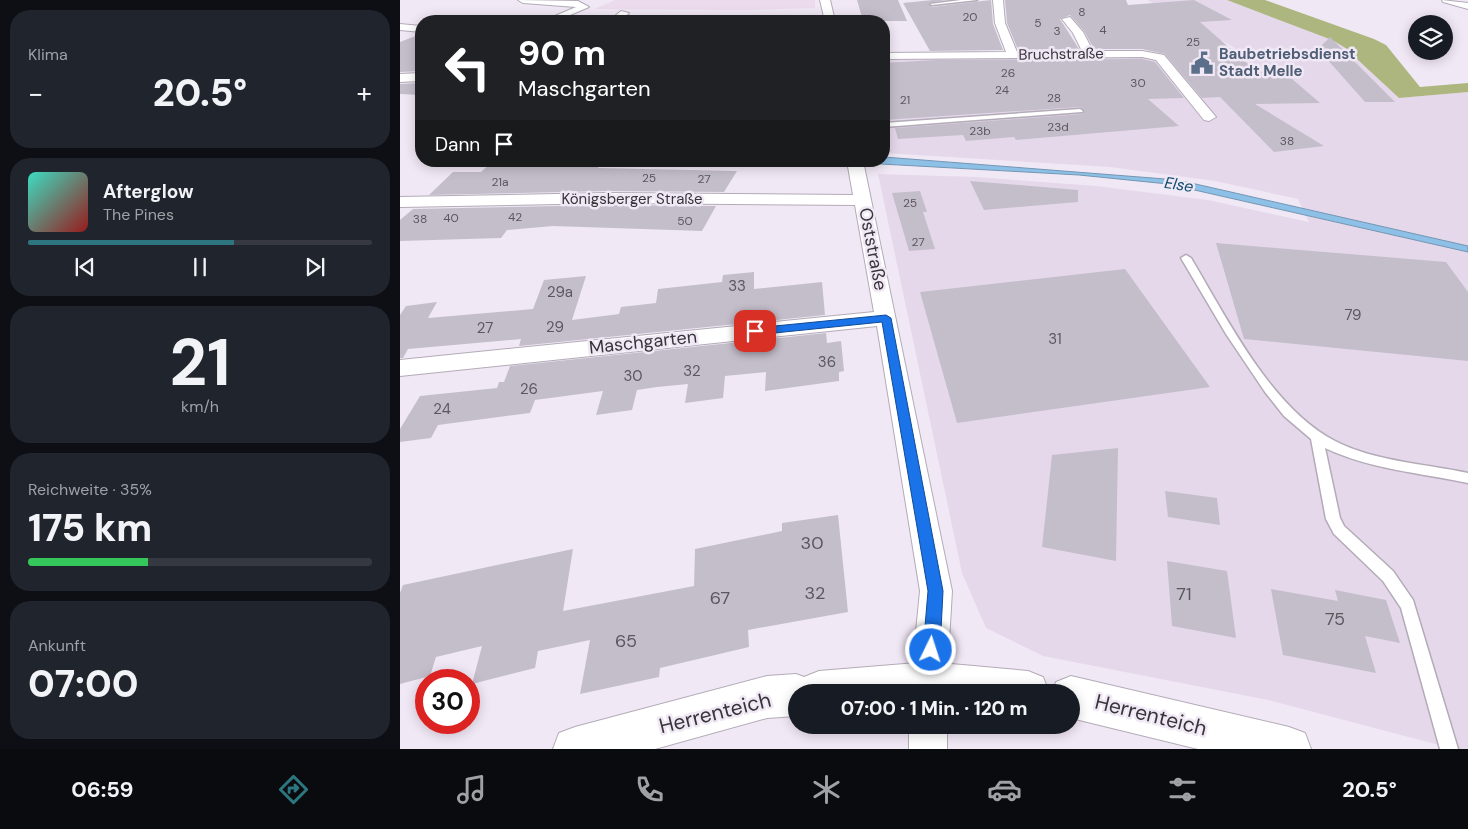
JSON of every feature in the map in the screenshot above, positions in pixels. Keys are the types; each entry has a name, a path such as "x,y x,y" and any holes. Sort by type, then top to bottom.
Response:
{"street":[{"path":"523,0 578,4 584,7 563,15"},
{"path":"825,0 829,15"},
{"path":"998,0 1000,23 1013,55"},
{"path":"1447,0 1468,6"},
{"path":"1067,20 1078,32 1089,54"},
{"path":"400,27 415,28"},
{"name":"Bruchstraße","path":"890,56 1142,54 1160,57 1210,117"},
{"path":"400,78 415,77"},
{"name":"Oststraße","path":"856,167 936,591 928,684"},
{"name":"Königsberger Straße","path":"400,202 608,198 832,201 863,199"},
{"name":"Maschgarten","path":"400,368 886,318"},
{"name":"Herrenteich","path":"575,749 766,697 788,695"},
{"name":"Herrenteich","path":"1080,699 1289,749"},
{"path":"928,734 928,749"}],"lane":[{"path":"932,4 975,0"},
{"path":"890,125 1080,111"},
{"path":"1186,258 1275,399 1298,423 1317,438 1349,452 1468,478"},
{"path":"1317,438 1333,519 1339,530 1388,576 1408,605 1450,749"}],"shaded area":[{"path":"615,0 815,0 815,8 747,10 595,9"},
{"path":"1147,0 1227,0 1332,40 1344,47 1399,98 1468,92 1468,749 1454,749 1268,700 1043,656 986,628 962,573 878,174 976,177 1096,186 1208,200 1309,222 1298,199 1215,181 1110,167 890,153 890,59 1177,55 1235,48"}],"green space":[{"path":"1227,0 1265,0 1374,39 1386,45 1420,87 1468,83 1468,92 1399,98 1344,47 1332,40"}],"water":[{"name":"Else","path":"890,157 1178,180 1468,246 1468,252 1168,184 1079,175 890,164"}],"building":[{"path":"857,0 898,0 907,21 890,21 890,15 861,15"},
{"path":"946,0 928,3 932,7 991,0 993,24 1003,50 930,51 903,3"},
{"path":"1005,0 1126,0 1128,5 1194,0 1232,20 1200,22 1257,72 1284,72 1320,103 1255,104 1324,146 1274,152 1220,97 1202,98 1165,54 1142,49 1094,49 1084,31 1070,15 1060,19 1079,49 1018,50 1007,23"},
{"path":"415,36 415,71 400,72 400,42"},
{"path":"1330,37 1395,102 1365,102 1318,49"},
{"path":"1142,59 1155,62 1184,98 1148,99 1179,126 1016,140 1014,137 966,141 963,135 898,139 895,128 1082,114 1085,111 1080,107 890,120 890,63 935,60"},
{"path":"415,83 415,95 400,94 400,84"},
{"path":"486,167 599,167 737,171 724,192 608,191 429,195 453,172 481,172"},
{"path":"970,181 1078,190 1078,202 984,210"},
{"path":"920,191 927,212 923,212 935,249 909,251 892,193"},
{"path":"608,205 716,206 702,231 553,226 507,230 501,238 400,241 400,220 413,209"},
{"path":"1216,243 1446,262 1468,292 1468,361 1244,339"},
{"path":"1125,269 1210,387 957,423 920,292"},
{"path":"754,272 754,289 822,282 825,315 519,346 521,339 408,349 403,358 400,358 400,315 406,306 437,302 428,318 533,309 544,280 586,276 572,320 619,314 621,307 656,303 658,289 722,282 723,275"},
{"path":"826,333 827,343 841,341 844,371 839,372 839,381 765,391 766,372 725,376 723,398 685,403 688,384 657,387 637,390 632,410 596,415 603,391 535,400 530,413 438,425 431,438 400,442 400,429 420,396 497,388 499,382 504,382 510,366"},
{"path":"1118,448 1116,561 1042,547 1052,455"},
{"path":"1165,491 1217,498 1220,525 1168,517"},
{"path":"838,515 848,612 748,630 749,647 660,668 659,677 580,694 590,640 538,651 535,668 480,682 480,669 476,669 482,646 436,657 432,669 415,669 415,680 400,684 400,593 403,585 573,549 563,611 694,586 695,549 782,531 782,523"},
{"path":"1167,561 1227,571 1236,638 1172,626"},
{"path":"1271,589 1338,601 1335,590 1386,600 1400,643 1365,636 1376,673 1283,655"}],"place":[{"name":"Baubetriebsdienst Stadt Melle","path":"1202,63"}],"route":[{"path":"755,331 886,318 936,591 931,650"}]}
